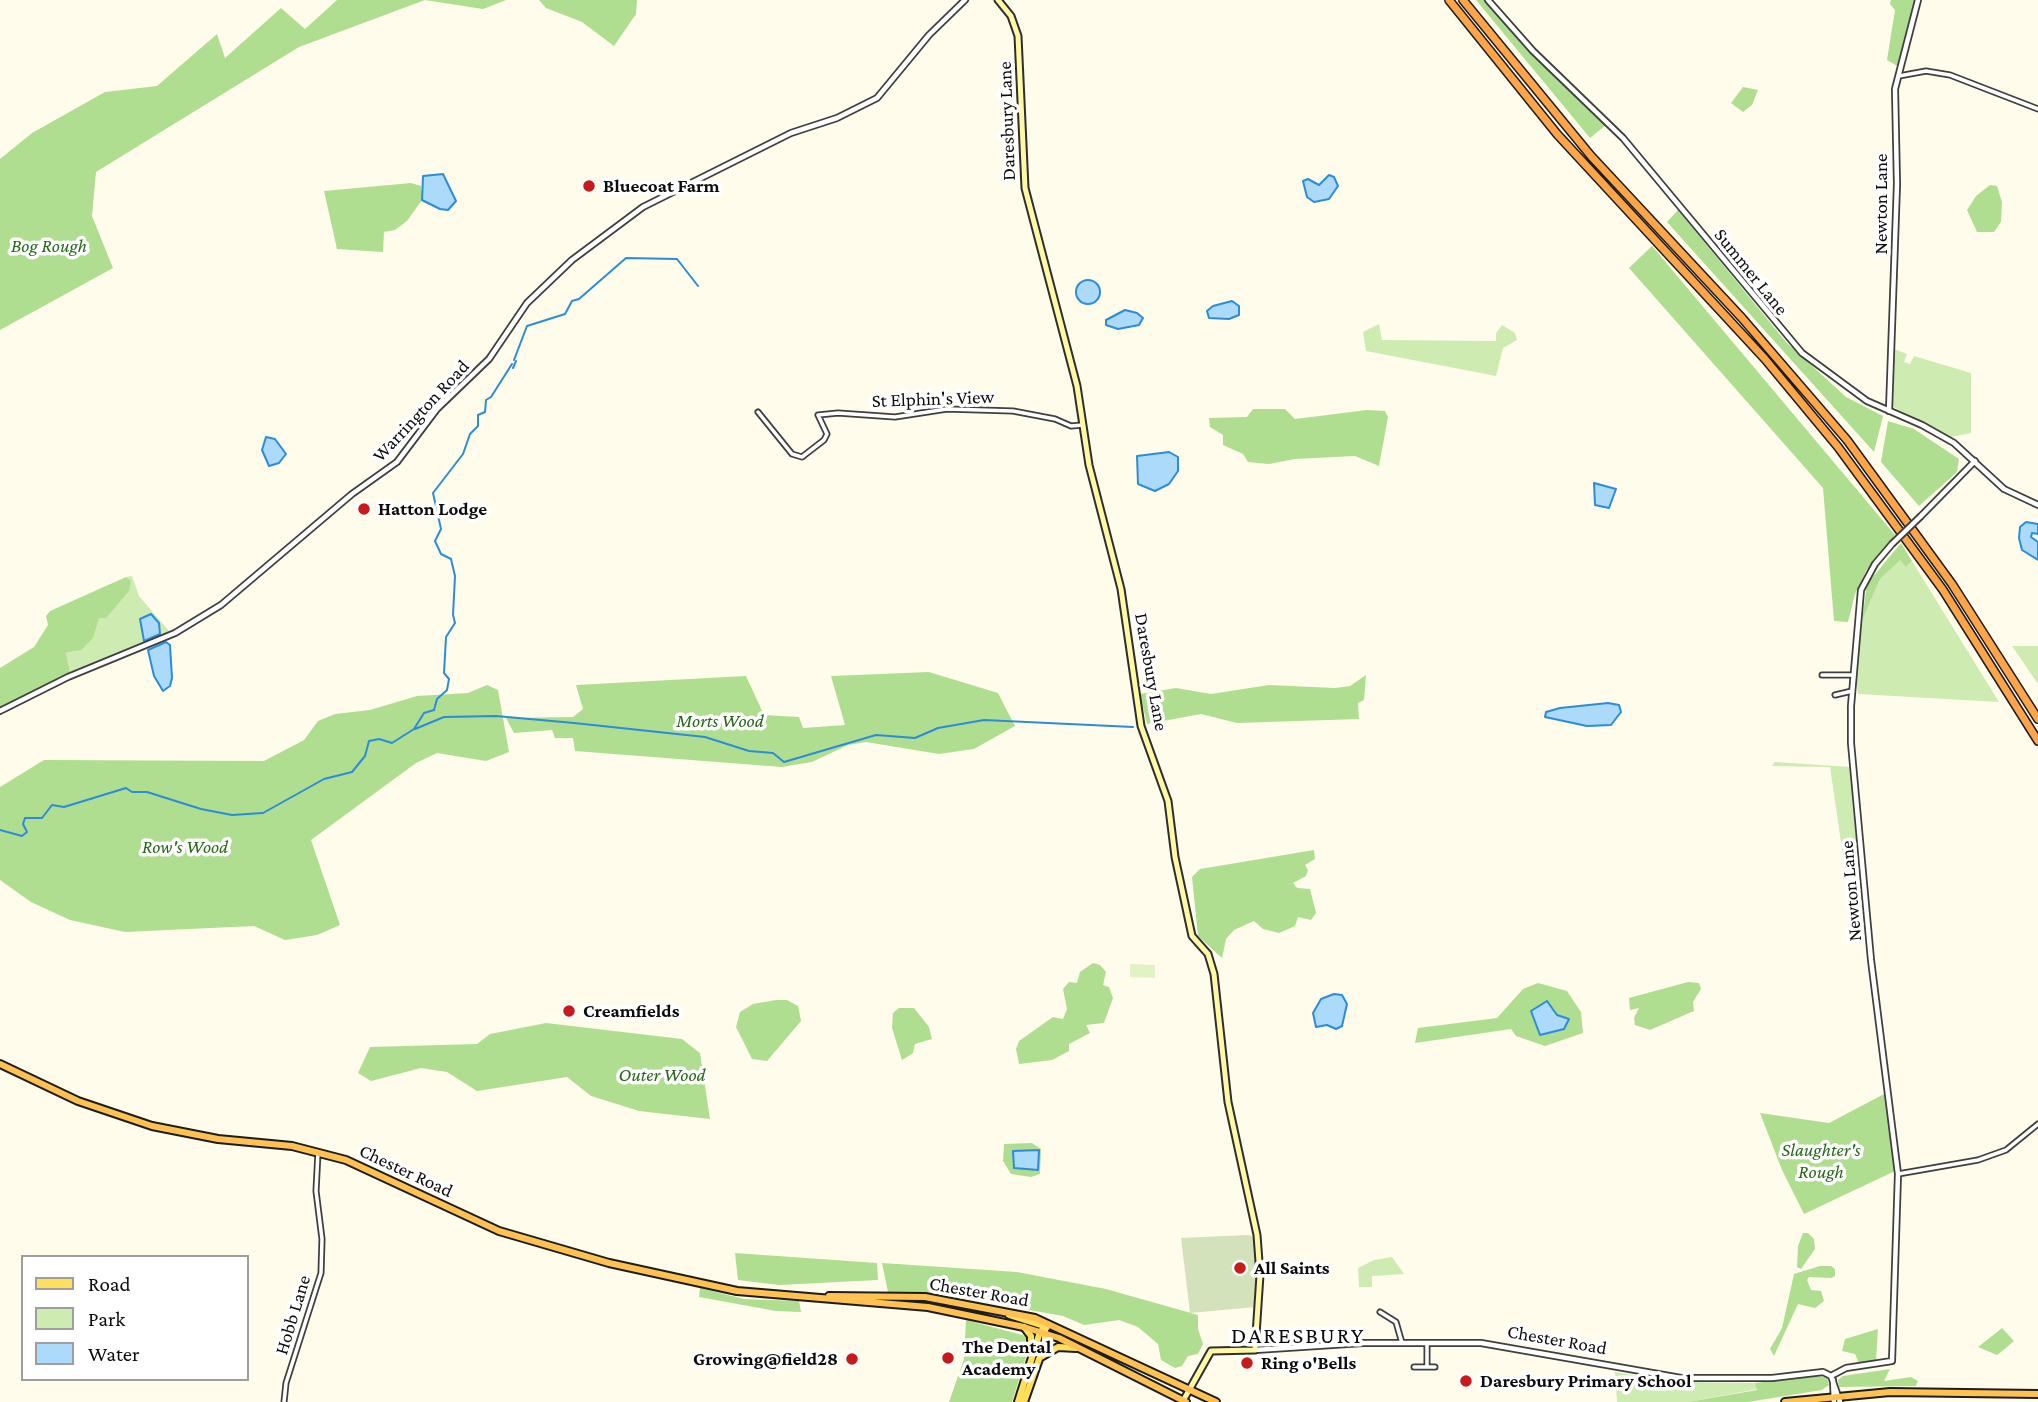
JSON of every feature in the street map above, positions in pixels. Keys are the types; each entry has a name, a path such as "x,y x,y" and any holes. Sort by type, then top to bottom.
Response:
{"highway":[{"path":"1450,0 1557,134 1750,343 1838,447 1955,607 2038,741"},
{"path":"1463,0 1583,146 1742,318 1847,440 1946,575 2038,719"},
{"name":"Chester Road","path":"0,1064 78,1101 152,1126 318,1152 359,1165 504,1233 609,1264 737,1291 928,1307 1044,1332 1184,1401"},
{"name":"Chester Road","path":"802,1297 925,1297 1035,1318 1216,1402"},
{"path":"1785,1402 1926,1391 2038,1394"}],"main road":[{"name":"Daresbury Lane","path":"998,0 1010,16 1018,36 1026,188 1074,373 1091,473 1123,600 1141,726 1168,801 1175,857 1192,936 1208,954 1214,974 1228,1102 1258,1249 1255,1350"},
{"path":"1000,1311 1044,1332 1058,1328"},
{"path":"1024,1327 1031,1338 1031,1361"},
{"path":"1024,1402 1039,1358 1044,1332"},
{"path":"1018,1402 1044,1332"},
{"path":"1039,1358 1062,1346 1083,1350"},
{"name":"Chester Road","path":"1188,1390 1211,1351 1255,1350"},
{"path":"1184,1401 1188,1390"}],"street":[{"name":"Warrington Road","path":"0,711 68,677 175,633 221,605 352,494 397,462 438,409 489,359 527,303 572,260 653,202 791,133 837,118 877,98 929,35 965,0"},
{"name":"Summer Lane","path":"1488,0 1533,51 1623,138 1802,353 1850,391 1938,433 1975,461 2004,489 2038,505"},
{"name":"Newton Lane","path":"1889,411 1897,184 1894,100 1917,0"},
{"path":"1899,76 1926,71 1950,75 2038,109"},
{"name":"St Elphin's View","path":"758,412 792,454 802,457 827,434 818,415 838,412 895,417 947,409 1013,411 1055,419 1071,426 1083,425"},
{"name":"Newton Lane","path":"1892,1361 1898,1174 1871,960 1851,743 1853,675 1861,590 1875,564 1975,461"},
{"path":"1822,675 1853,675"},
{"path":"1843,686 1843,692"},
{"path":"1835,695 1852,691"},
{"path":"1898,1174 1979,1160 2006,1150 2038,1124"},
{"name":"Hobb Lane","path":"284,1402 286,1382 321,1273 322,1239 316,1191 318,1152"},
{"path":"1380,1312 1396,1322 1402,1334 1402,1343"},
{"name":"Chester Road","path":"1255,1350 1402,1343 1499,1345 1681,1378 1772,1378 1822,1372 1832,1378 1846,1368 1892,1361"},
{"path":"1427,1343 1427,1367"},
{"path":"1414,1367 1435,1367"},
{"path":"1832,1378 1836,1399"}],"green space":[{"name":"Bog Rough","path":"337,0 425,0 299,47 96,172 92,216 113,268 0,330 0,159 32,133 105,92 157,86 217,34 225,58 281,8 305,29"},
{"path":"425,0 506,0 483,9"},
{"path":"539,0 637,0 636,14 614,46 582,22 546,8"},
{"path":"1476,0 1486,0 1606,125 1590,138"},
{"path":"1891,0 1916,0 1899,67 1887,60 1895,10 1890,4"},
{"path":"1743,87 1758,90 1752,105 1743,112 1731,103"},
{"path":"411,183 421,186 422,200 407,221 395,230 384,232 383,252 337,249 324,191"},
{"path":"1990,185 1997,186 2002,202 2001,222 1994,232 1977,232 1967,210 1976,196"},
{"path":"1678,210 1786,342 1846,397 1883,416 1874,452 1667,222"},
{"path":"1652,246 1895,535 1866,571 1855,594 1848,622 1834,621 1823,488 1629,268"},
{"path":"1379,324 1382,340 1496,341 1496,333 1502,325 1515,333 1517,340 1503,348 1496,376 1366,351 1363,332"},
{"path":"1894,349 1907,354 1904,362 1910,364 1914,356 1971,373 1971,433 1951,437 1893,407"},
{"path":"1253,409 1285,409 1295,419 1367,410 1385,411 1388,417 1379,466 1355,456 1295,459 1269,464 1248,462 1243,454 1223,445 1223,435 1210,427 1209,418 1247,417"},
{"path":"1888,421 1914,429 1959,459 1957,472 1919,506 1881,462"},
{"path":"1901,543 1912,561 1906,567 1900,560 1880,579 1862,621 1867,584"},
{"path":"1900,559 1906,567 1912,561 1999,702 1858,694 1855,664 1862,621 1880,579"},
{"path":"132,576 139,596 170,632 70,672 66,653 77,651 99,618 131,582 126,577"},
{"path":"126,577 131,581 129,591 106,618 99,618 93,638 81,650 66,653 70,672 0,708 0,668 34,647 48,625 46,616 50,611"},
{"path":"2012,646 2038,646 2038,684"},
{"name":"Morts Wood","path":"929,672 998,693 1015,726 974,749 939,754 866,742 848,745 812,762 782,767 575,751 573,738 555,738 552,730 514,733 506,718 573,717 583,709 576,685 746,676 764,715 799,717 803,728 845,725 831,676"},
{"path":"1366,675 1364,700 1358,703 1359,719 1237,723 1201,714 1147,724 1140,694 1176,688 1211,694 1269,685 1335,688 1350,686"},
{"name":"Row's Wood","path":"487,685 498,690 509,752 486,761 437,753 416,763 311,840 340,925 317,935 285,940 254,926 125,932 70,920 31,902 0,880 0,787 44,760 264,761 304,740 318,721 335,714 370,710 417,696 468,693"},
{"path":"1775,762 1851,767 1859,867 1845,870 1830,767 1772,766"},
{"path":"1314,850 1315,859 1305,865 1308,870 1306,876 1293,883 1297,888 1310,889 1316,913 1311,920 1298,917 1295,926 1279,933 1263,929 1254,921 1234,930 1226,939 1222,958 1198,936 1192,877 1200,869"},
{"path":"1093,963 1100,965 1106,972 1103,985 1109,987 1113,998 1104,1023 1086,1025 1090,1033 1069,1044 1069,1051 1052,1060 1019,1064 1016,1049 1019,1041 1053,1017 1063,1019 1067,1009 1063,989 1069,982 1077,983 1080,972"},
{"path":"1130,964 1155,965 1155,978 1130,977"},
{"path":"1688,982 1699,983 1701,989 1693,1002 1694,1011 1650,1030 1635,1025 1634,1018 1639,1008 1630,1010 1629,998"},
{"path":"1538,983 1567,991 1581,1012 1583,1033 1545,1046 1516,1036 1511,1029 1415,1043 1418,1028 1497,1018 1523,989"},
{"path":"787,1000 798,1006 801,1021 767,1061 752,1059 736,1027 740,1012 753,1004"},
{"path":"899,1008 914,1008 929,1027 932,1039 915,1044 913,1053 902,1060 892,1028 893,1013"},
{"name":"Outer Wood","path":"546,1023 682,1039 700,1053 710,1119 639,1111 591,1096 567,1077 477,1091 447,1072 421,1068 371,1081 358,1073 370,1047 477,1044 490,1034"},
{"name":"Slaughter's Rough","path":"1886,1093 1897,1170 1804,1214 1782,1170 1760,1113 1829,1123"},
{"path":"1032,1143 1041,1149 1040,1174 1031,1177 1011,1174 1003,1161 1004,1144"},
{"path":"1803,1233 1808,1233 1814,1239 1815,1249 1801,1269 1797,1267 1798,1246"},
{"path":"1256,1236 1256,1307 1190,1313 1181,1238"},
{"path":"735,1253 877,1263 878,1280 779,1285 738,1280"},
{"path":"1392,1257 1404,1274 1372,1276 1372,1287 1359,1287 1358,1268 1374,1260"},
{"path":"882,1263 1017,1272 1106,1289 1198,1315 1198,1329 1203,1344 1198,1354 1188,1356 1182,1366 1175,1368 1161,1360 1158,1344 1138,1327 1119,1320 1084,1325 1063,1316 951,1296 888,1292"},
{"path":"1820,1266 1831,1266 1835,1269 1835,1276 1831,1278 1809,1277 1807,1280 1811,1290 1821,1291 1824,1301 1815,1308 1798,1304 1774,1356 1770,1349 1782,1328 1794,1274"},
{"path":"700,1288 744,1299 799,1301 801,1312 776,1311 699,1297"},
{"path":"966,1320 1026,1336 1029,1348 1012,1402 949,1402 964,1359"},
{"path":"2002,1328 2014,1341 2001,1352 1997,1355 1978,1347"},
{"path":"1878,1329 1876,1361 1859,1363 1855,1354 1842,1351 1845,1339"},
{"path":"1890,1369 1884,1381 1911,1377 1918,1381 1916,1386 1839,1387 1838,1380 1843,1376"},
{"path":"1615,1372 1679,1382 1755,1383 1758,1389 1688,1402 1617,1402"},
{"path":"1827,1377 1829,1385 1822,1390 1748,1402 1688,1402 1757,1390 1755,1383"}],"water":[{"path":"443,174 456,201 448,210 422,200 423,176"},
{"path":"1329,175 1334,177 1338,186 1329,199 1314,202 1307,197 1303,181 1308,179 1319,185"},
{"path":"1088,280 1096,284 1100,292 1096,300 1088,304 1080,300 1076,292 1080,284"},
{"path":"1232,301 1239,306 1239,315 1229,319 1209,318 1207,311 1213,306"},
{"path":"1125,310 1137,313 1143,318 1139,325 1118,329 1106,325 1106,320"},
{"path":"266,437 275,439 286,454 279,463 269,466 262,450"},
{"path":"1169,452 1178,457 1178,471 1169,484 1155,491 1138,484 1137,456"},
{"path":"1594,483 1616,489 1609,508 1595,505"},
{"path":"2026,522 2038,524 2038,534 2032,533 2031,537 2038,542 2038,560 2022,550 2020,527"},
{"path":"151,614 159,623 160,634 144,641 140,619"},
{"path":"166,642 170,645 172,678 170,686 163,691 154,676 148,650"},
{"path":"1608,703 1619,705 1621,712 1611,725 1587,726 1545,717 1546,712 1560,708"},
{"path":"1334,994 1342,995 1347,1004 1342,1026 1336,1029 1327,1025 1316,1027 1313,1013 1321,999"},
{"path":"1547,1001 1557,1015 1569,1019 1564,1029 1540,1035 1531,1011"},
{"path":"1039,1150 1038,1170 1014,1168 1013,1151"}],"waterway":[{"path":"514,360 527,326 565,314 572,301 579,299 626,258 677,259 698,286"},
{"path":"513,368 516,361"},
{"path":"0,830 22,836 27,832 23,824 25,818 42,818 52,805 64,807 126,788 132,792 147,792 201,809 232,815 263,813 324,779 352,772 365,756 369,741 379,739 392,743 414,729 424,713 434,710 437,699 447,690 449,679 444,673 446,637 455,623 455,576 451,559 441,554 435,541 441,529 433,493 463,454 470,434 478,426 478,415 485,412 486,400 491,397 512,364"},
{"path":"415,729 444,717 496,716 705,737 749,751 773,753 784,762 876,735 915,738 938,728 984,720 1133,727"}],"place":[{"name":"Bluecoat Farm","path":"589,186"},
{"name":"Hatton Lodge","path":"364,509"},
{"name":"Creamfields","path":"569,1011"},
{"name":"All Saints","path":"1240,1268"},
{"name":"The Dental Academy","path":"948,1358"},
{"name":"Growing@field28","path":"852,1359"},
{"name":"Ring o'Bells","path":"1247,1363"},
{"name":"Daresbury Primary School","path":"1466,1381"}],"district":[{"name":"DARESBURY","path":"1298,1336"}]}
